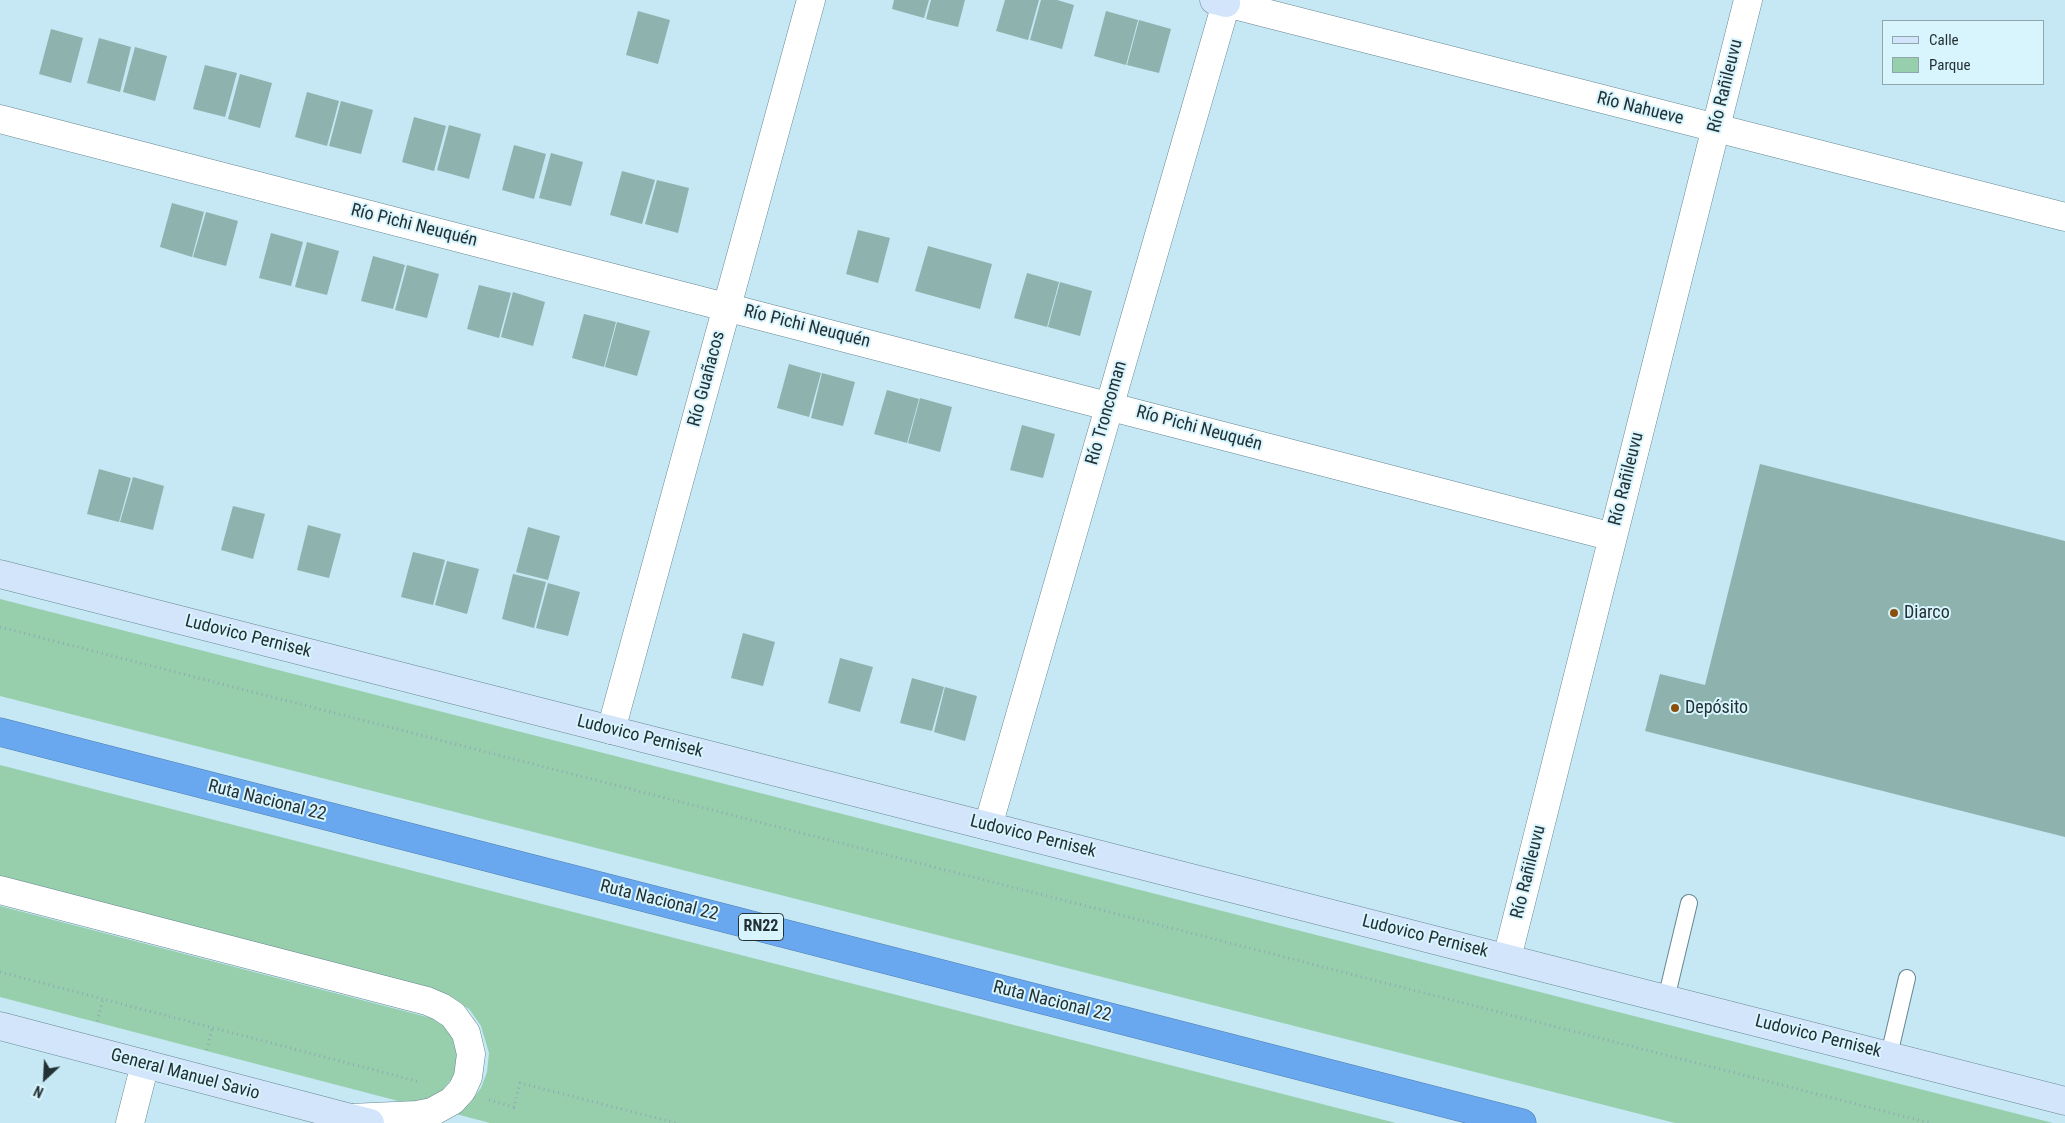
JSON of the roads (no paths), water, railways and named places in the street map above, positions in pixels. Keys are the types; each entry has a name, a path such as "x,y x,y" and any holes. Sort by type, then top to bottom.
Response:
{"highway":[{"name":"Ruta Nacional 22","path":"0,732 1522,1123"}],"street":[{"name":"Río Guañacos","path":"611,730 811,0"},
{"name":"Río Rañileuvu","path":"1507,958 1748,0"},
{"name":"Río Nahueve","path":"1222,1 2065,217"},
{"name":"Río Troncoman","path":"988,826 1110,405 1222,1"},
{"name":"Río Pichi Neuquén","path":"0,119 1110,405 1613,537"},
{"name":"Ludovico Pernisek","path":"0,574 2065,1101"},
{"path":"0,890 427,1001 441,1006 453,1015 466,1033 472,1054 468,1076 462,1090 452,1101 432,1112 360,1120"},
{"name":"General Manuel Savio","path":"0,1026 360,1120"},
{"path":"130,1123 145,1064"}],"lane":[{"path":"1666,999 1689,903"},
{"path":"1889,1055 1907,978"}],"place":[{"name":"Diarco","path":"1894,613"},
{"name":"Depósito","path":"1675,708"}]}
